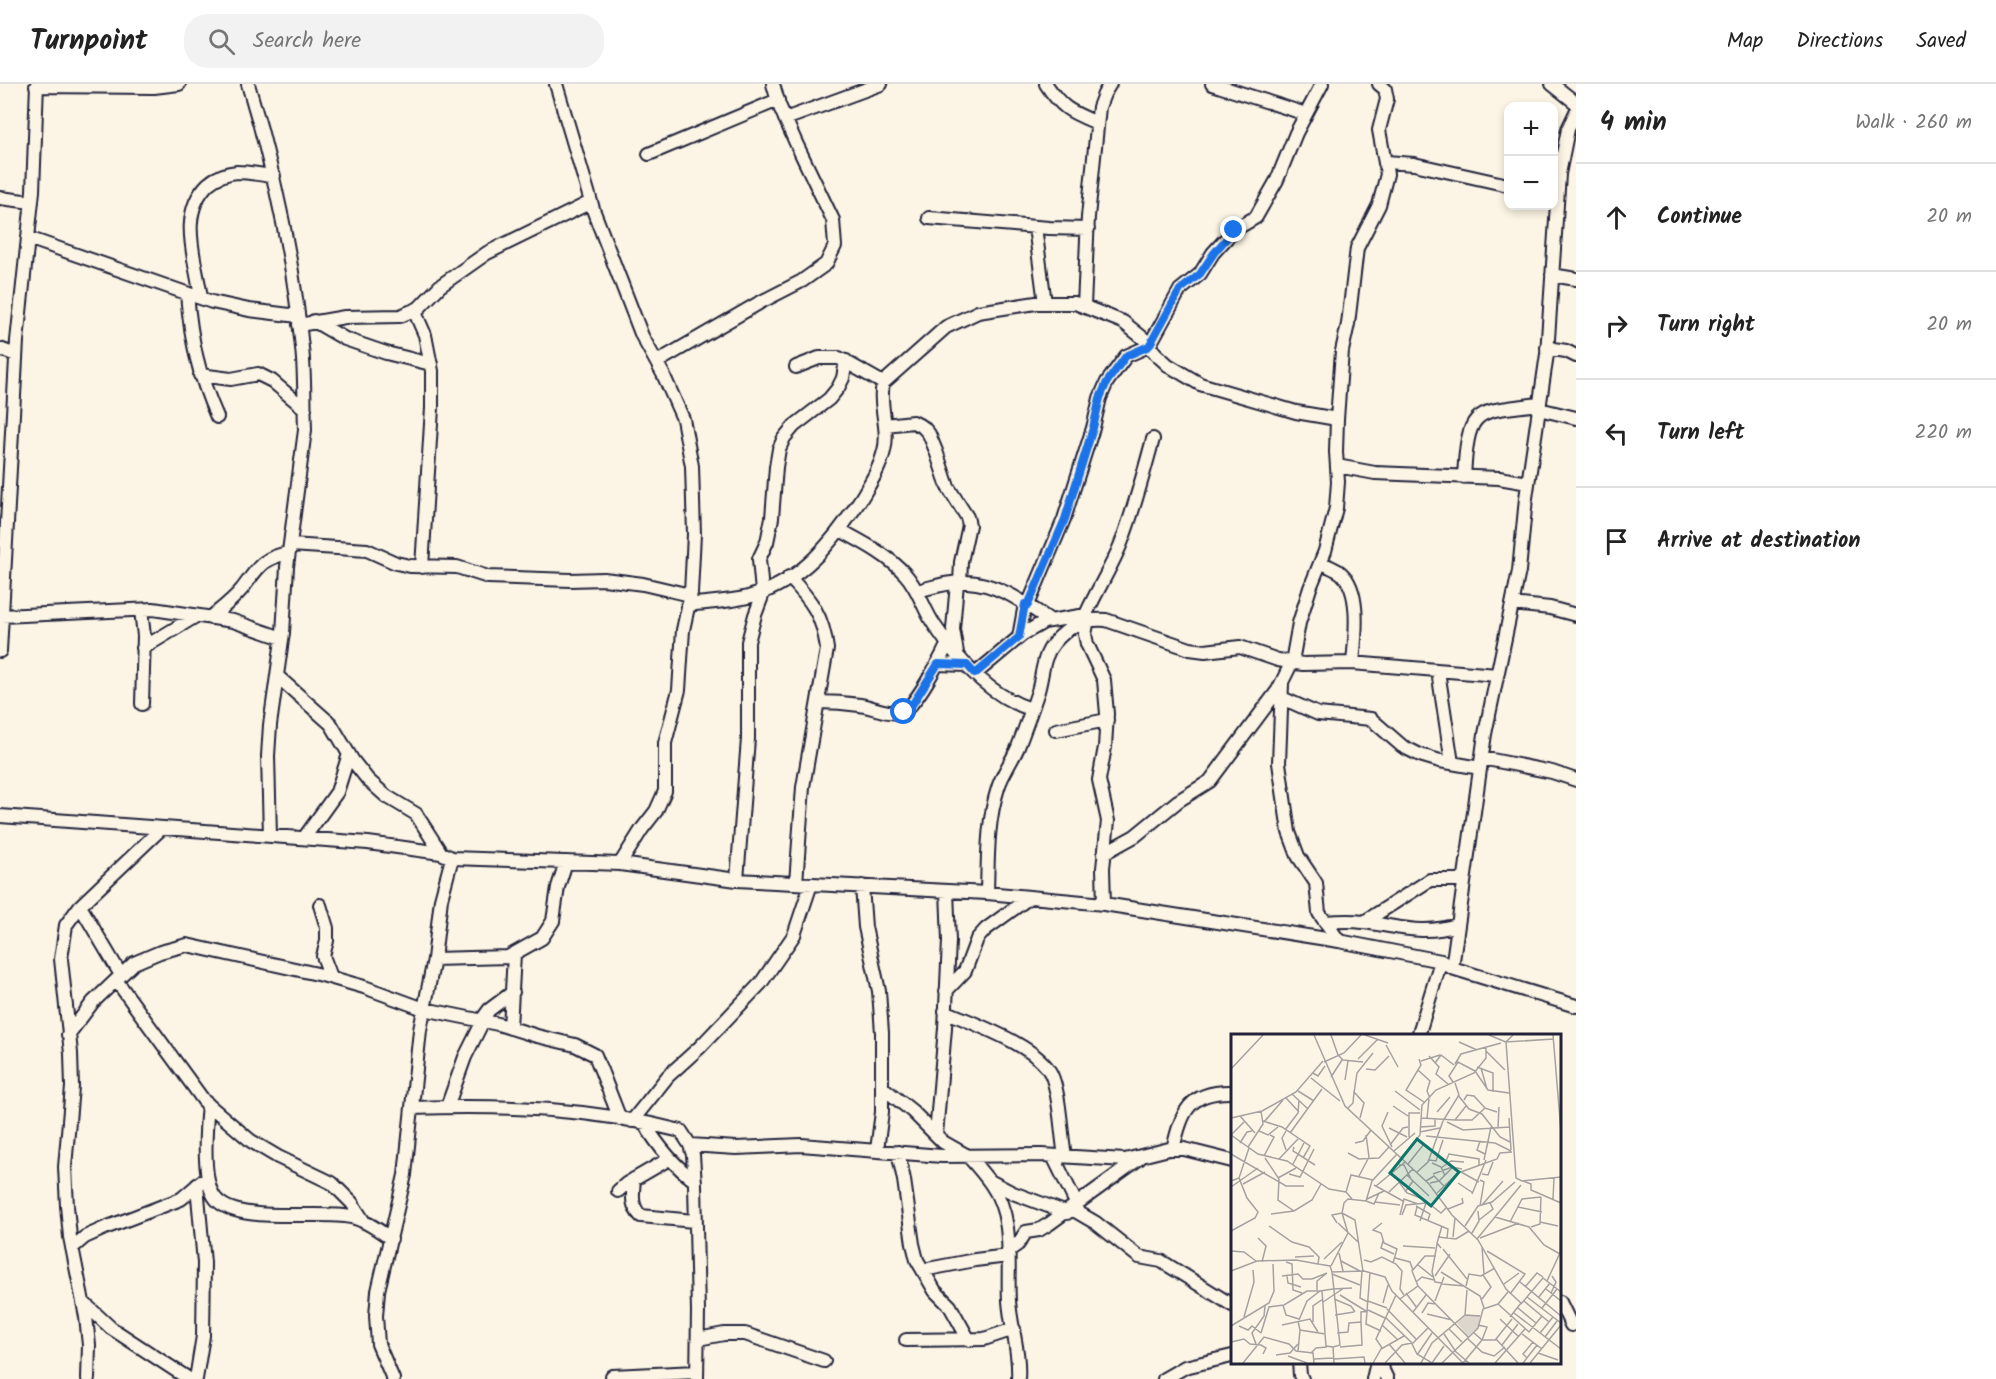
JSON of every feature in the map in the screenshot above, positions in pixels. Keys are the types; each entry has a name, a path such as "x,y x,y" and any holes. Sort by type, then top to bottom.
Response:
{"street":[{"path":"0,651 3,522 16,355 32,202 36,85 154,87 179,84"},
{"path":"248,84 274,176 302,348 305,410 305,430 290,549 282,638 270,725 268,756 270,836"},
{"path":"556,84 591,202 642,336 657,362 683,419 692,466 694,534 689,600 683,630 680,690 665,742 665,791 656,811 620,864"},
{"path":"657,362 802,280 826,264 836,246 833,220 785,119 773,84"},
{"path":"785,119 881,84"},
{"path":"1047,84 1055,98 1068,111 1097,123"},
{"path":"1084,306 1097,123 1099,107 1110,84"},
{"path":"1212,84 1239,89 1306,114"},
{"path":"1019,637 1026,605 1065,519 1100,398 1107,382 1126,356 1149,346 1180,290 1200,274 1234,230 1256,217 1277,180 1322,84"},
{"path":"1104,853 1135,836 1178,801 1210,782 1282,682 1292,663 1299,623 1325,551 1336,508 1337,419 1342,351 1348,324 1357,248 1379,205 1387,174 1379,130 1387,99 1385,89 1379,84"},
{"path":"1552,84 1576,103"},
{"path":"649,154 778,100"},
{"path":"1558,181 1568,129 1576,112"},
{"path":"1386,162 1414,164 1504,184"},
{"path":"201,298 190,238 191,209 199,194 216,177 236,172 274,176"},
{"path":"0,198 32,202"},
{"path":"28,238 187,294 249,310 314,321 345,317 400,316 419,308 457,272 487,253 591,202"},
{"path":"1452,968 1481,763 1519,571 1528,483 1547,348 1554,210"},
{"path":"929,218 1088,229"},
{"path":"1035,227 1045,303"},
{"path":"1552,275 1576,279"},
{"path":"187,294 190,326 200,375 217,417"},
{"path":"210,618 242,589 255,569 290,549 343,547 367,550 396,563 422,567 457,567 488,577 604,579 643,584 689,600 748,597 789,578 808,565 840,530 876,474 885,449 885,417 880,394 883,384 946,327 978,312 1035,303 1075,303 1123,322 1143,338 1168,365 1200,384 1296,411 1337,419"},
{"path":"414,310 425,335 430,364 432,408 422,567"},
{"path":"314,321 345,339 386,353 430,364"},
{"path":"1547,348 1566,351 1576,356"},
{"path":"0,349 16,355"},
{"path":"796,367 819,358 829,357 846,361 883,384"},
{"path":"737,879 748,739 748,642 763,591 759,560 767,542 772,518 779,449 784,438 794,426 816,410 838,388 843,378 846,361"},
{"path":"200,375 231,379 258,374 272,381 305,410"},
{"path":"1464,477 1466,447 1471,425 1482,413 1539,406 1576,418"},
{"path":"885,425 912,422 923,427 929,434 948,487 965,510 969,525 961,562 953,628 957,654"},
{"path":"1104,904 1104,853 1108,821 1099,780 1107,720 1104,680 1087,644 1086,619 1119,548 1140,488 1153,439"},
{"path":"1337,466 1376,473 1499,478 1528,483"},
{"path":"840,530 866,544 904,572 917,591 935,626 957,654 1001,697 1031,709"},
{"path":"1321,562 1341,573 1350,585 1356,622 1353,663"},
{"path":"789,578 818,612 825,630 827,649 802,787 796,883"},
{"path":"917,591 959,583 987,585 1026,605 1046,620"},
{"path":"1037,584 1046,620 1049,649"},
{"path":"1512,604 1550,608 1576,615"},
{"path":"2,616 153,609 233,621 282,638"},
{"path":"141,610 144,648 142,704"},
{"path":"144,648 196,616"},
{"path":"987,893 989,823 998,787 1018,746 1049,649 1072,627 1086,619"},
{"path":"938,664 971,669 1046,620 1086,619 1106,620 1190,649 1205,651 1239,647 1292,663 1353,663 1497,675"},
{"path":"818,702 862,705 904,712 910,708 938,664 948,643"},
{"path":"1438,671 1452,763"},
{"path":"277,676 331,724 368,780 386,796 416,814 447,855 434,959 420,1030 405,1175 378,1291 376,1316 378,1344 393,1379"},
{"path":"1282,682 1279,762 1289,832 1298,856 1316,883 1319,913 1339,940"},
{"path":"1282,698 1318,714 1371,719 1402,746 1419,754 1452,763 1481,763 1552,772 1576,780"},
{"path":"1056,730 1107,720"},
{"path":"304,838 337,792 349,754"},
{"path":"0,816 368,843 447,855 620,864 737,879 987,893 1104,904 1339,940 1441,961 1452,968 1576,1006"},
{"path":"88,1379 89,1345 84,1303 72,1248 65,1167 72,1087 62,959 66,925 80,906 162,828"},
{"path":"434,959 507,957 542,938 553,921 558,887 567,862"},
{"path":"1364,922 1430,880 1463,880"},
{"path":"632,1121 668,1076 700,1047 761,982 794,935 811,884"},
{"path":"862,886 865,927 879,991 882,1033 882,1112 877,1150"},
{"path":"936,1135 949,940 947,891"},
{"path":"946,991 965,971 977,939 986,929 1030,897"},
{"path":"321,905 327,928 327,941 323,956 331,977"},
{"path":"80,906 119,978 208,1104 251,1141 332,1183 352,1203 364,1222"},
{"path":"1324,922 1364,922 1415,931 1434,931 1457,925"},
{"path":"68,1035 93,1002 134,963 160,952 187,945 331,977 424,1009 575,1045 595,1055 632,1121 680,1170 695,1181"},
{"path":"510,1028 514,954"},
{"path":"1418,1034 1441,961"},
{"path":"447,1107 465,1057 482,1021 489,1010 513,992"},
{"path":"945,1011 1023,1047 1042,1061 1052,1074 1057,1098 1059,1156 1072,1209"},
{"path":"882,1087 912,1111 936,1135 967,1156 992,1185 1002,1205 1008,1236 1010,1303 1019,1358 1018,1379"},
{"path":"1173,1149 1182,1115 1189,1105 1212,1092 1231,1092"},
{"path":"208,1104 205,1136 208,1176 210,1190 216,1200 235,1210 290,1216 328,1214 353,1217 391,1239"},
{"path":"411,1108 547,1108 681,1131 693,1155 695,1181 697,1375 612,1376"},
{"path":"690,1145 736,1149 801,1145 942,1156 1059,1156 1125,1160 1173,1149 1184,1149 1231,1161"},
{"path":"898,1152 917,1260 935,1291 950,1306 969,1340"},
{"path":"923,1270 1008,1253 1026,1232 1039,1230 1072,1209 1143,1156"},
{"path":"618,1191 669,1158"},
{"path":"72,1248 85,1238 105,1228 181,1199 208,1176"},
{"path":"634,1179 633,1205 641,1216 694,1221"},
{"path":"986,1179 1012,1193 1072,1209 1096,1223 1139,1257 1161,1262 1231,1304"},
{"path":"196,1379 203,1336 204,1263 197,1185"},
{"path":"84,1303 111,1328 189,1379"},
{"path":"1561,1305 1569,1326"},
{"path":"906,1340 984,1339 1014,1329"},
{"path":"698,1339 724,1334 745,1334 824,1361"},
{"path":"1164,1379 1185,1367 1231,1356"},
{"path":"1299,1364 1302,1379"},
{"path":"1373,1379 1377,1364"},
{"path":"1379,1364 1387,1379"}],"route":[{"path":"904,712 910,708 938,664 967,665 975,674 1019,637 1025,604 1028,605 1065,519 1100,398 1107,382 1126,356 1149,346 1180,290 1200,274 1234,230"}]}
